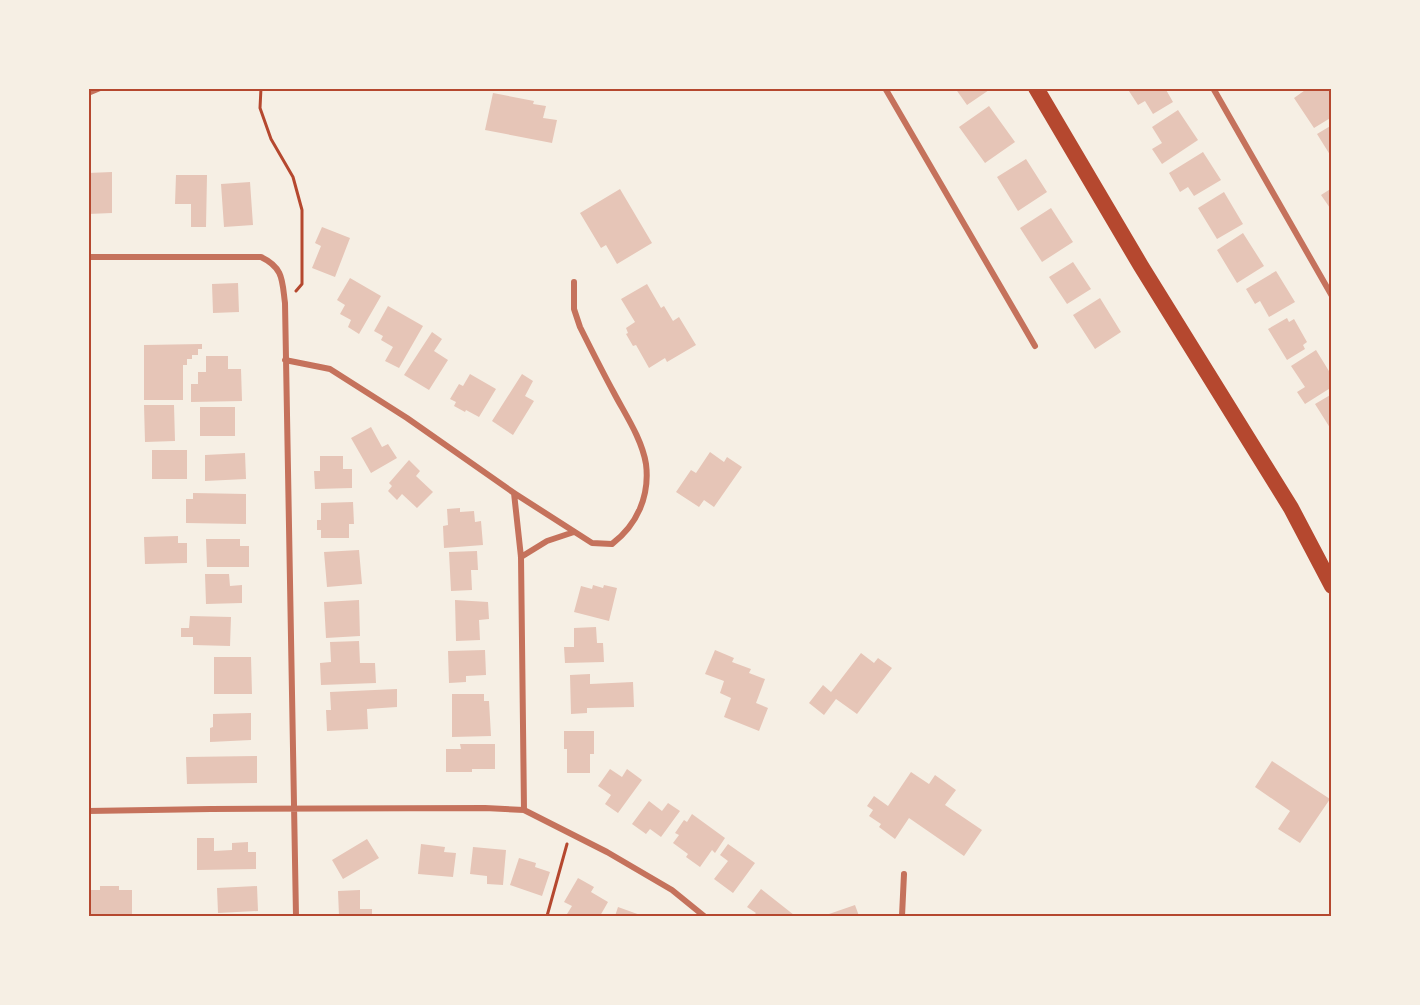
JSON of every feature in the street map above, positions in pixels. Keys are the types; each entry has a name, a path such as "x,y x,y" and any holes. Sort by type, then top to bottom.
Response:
{"highway":[{"path":"1036,88 1141,267 1291,507 1332,586"}],"street":[{"path":"88,93 100,88"},
{"path":"885,88 1035,346"},
{"path":"1214,88 1332,296"},
{"path":"88,257 261,257 274,263 282,276 285,303 296,916"},
{"path":"285,360 330,369 407,418 574,532 592,543 612,544 625,535 639,514 645,494 646,464 635,433 580,327 574,309 574,282"},
{"path":"514,493 521,557 524,810"},
{"path":"521,557 547,541 574,532"},
{"path":"88,811 211,808 524,810 607,852 672,890 704,916"},
{"path":"902,916 904,874"}],"path":[{"path":"261,88 260,108 271,139 293,177 302,210 302,284 285,303"},
{"path":"547,916 566,845"}],"building":[{"path":"955,88 988,88 989,90 967,105"},
{"path":"1127,88 1165,88 1173,102 1153,114 1145,101 1138,105"},
{"path":"1308,88 1332,88 1332,117 1314,128 1294,98"},
{"path":"493,93 534,101 533,104 546,106 543,118 557,120 552,143 485,130"},
{"path":"989,106 1015,142 985,163 959,127"},
{"path":"1178,110 1198,140 1162,164 1152,149 1162,143 1152,127"},
{"path":"1332,125 1332,158 1317,134"},
{"path":"1203,152 1221,180 1194,196 1188,187 1180,192 1169,173"},
{"path":"1026,159 1047,192 1018,211 997,177"},
{"path":"112,172 112,213 88,214 88,173"},
{"path":"176,175 207,175 206,227 191,227 191,204 175,204"},
{"path":"250,182 253,225 224,227 221,184"},
{"path":"1332,188 1332,211 1321,195"},
{"path":"620,189 652,243 617,264 606,245 601,248 580,213"},
{"path":"1224,192 1243,224 1217,239 1198,208"},
{"path":"1051,208 1073,242 1042,262 1020,228"},
{"path":"322,227 350,238 335,277 312,268 321,246 315,243"},
{"path":"1243,233 1264,266 1237,283 1217,250"},
{"path":"1073,262 1091,289 1067,304 1049,277"},
{"path":"1276,271 1295,302 1269,317 1260,301 1255,304 1246,289"},
{"path":"350,278 381,296 359,334 348,327 351,320 340,314 345,305 337,300"},
{"path":"238,283 239,312 213,313 212,284"},
{"path":"647,284 661,308 664,306 673,321 679,317 696,345 667,362 665,358 649,368 636,345 633,346 626,334 628,333 626,328 635,322 621,299"},
{"path":"1100,298 1121,332 1095,349 1073,315"},
{"path":"388,306 423,326 399,368 385,361 393,347 381,340 383,336 374,331"},
{"path":"1287,318 1289,322 1294,319 1307,342 1303,345 1305,349 1287,360 1268,329"},
{"path":"432,332 442,339 434,351 448,360 429,390 404,375"},
{"path":"202,344 202,349 198,349 198,355 192,355 192,359 187,359 187,365 183,365 183,400 144,400 144,345"},
{"path":"1316,350 1332,376 1332,387 1305,404 1297,392 1305,387 1291,366"},
{"path":"206,356 228,356 228,369 241,369 242,401 191,402 191,384 198,384 198,372 206,372"},
{"path":"470,374 496,389 479,417 454,406 456,402 450,399 459,384 463,386"},
{"path":"522,374 533,381 525,396 534,401 513,435 492,421"},
{"path":"1332,394 1332,431 1315,404"},
{"path":"144,405 174,405 175,441 145,442"},
{"path":"200,407 235,407 235,436 200,436"},
{"path":"371,427 382,447 388,444 397,458 371,473 351,438"},
{"path":"152,450 187,450 187,479 152,479"},
{"path":"710,452 724,462 727,457 742,467 714,507 704,500 699,507 676,492 691,470 696,473"},
{"path":"245,453 246,479 205,481 205,455"},
{"path":"320,456 343,456 343,469 352,469 352,488 315,489 314,471 320,471"},
{"path":"409,460 420,471 416,476 433,492 417,508 402,494 397,500 388,491 392,486 389,483"},
{"path":"193,493 246,494 246,524 186,523 186,499 193,499"},
{"path":"353,502 354,524 349,524 349,538 321,538 321,530 317,530 317,520 321,520 321,503"},
{"path":"460,508 460,512 474,511 475,522 481,521 483,545 444,548 443,526 448,525 447,509"},
{"path":"178,536 178,543 187,543 187,563 145,564 144,537"},
{"path":"206,539 240,539 240,546 249,546 249,567 207,567"},
{"path":"359,550 362,584 327,587 324,552"},
{"path":"477,551 478,570 471,570 472,590 451,591 449,552"},
{"path":"205,574 229,574 230,586 242,585 242,603 206,604"},
{"path":"593,585 617,588 609,621 574,612 581,586 592,589"},
{"path":"359,600 360,636 326,638 324,602"},
{"path":"455,600 488,602 489,619 479,620 480,640 456,641"},
{"path":"190,616 231,617 230,646 193,645 193,637 181,637 181,628 189,628"},
{"path":"596,627 597,643 603,643 604,662 565,663 564,647 574,647 574,628"},
{"path":"359,641 360,663 375,663 376,683 321,685 320,663 331,662 330,642"},
{"path":"485,650 486,675 466,676 466,682 449,683 448,651"},
{"path":"715,650 734,658 732,662 751,669 749,673 765,679 756,703 768,708 759,731 724,717 731,698 720,693 724,681 705,674"},
{"path":"861,653 874,663 878,658 892,668 857,714 836,699 824,715 809,703 823,685 831,692"},
{"path":"214,657 251,657 252,694 214,694"},
{"path":"590,674 590,684 633,682 634,707 587,708 587,713 571,714 570,675"},
{"path":"397,689 397,707 367,709 368,729 327,731 326,710 331,710 330,692"},
{"path":"452,694 484,694 484,701 489,701 491,736 452,737"},
{"path":"251,713 251,740 210,742 213,714"},
{"path":"564,731 594,731 594,754 590,754 590,773 567,773"},
{"path":"460,744 495,744 495,769 446,772 446,749 461,749"},
{"path":"257,756 257,783 187,784 186,757"},
{"path":"1272,761 1330,799 1300,843 1278,829 1290,811 1255,787"},
{"path":"610,769 622,777 627,769 642,780 618,813 605,804 611,795 598,786"},
{"path":"911,772 929,784 935,775 956,790 945,805 982,830 964,856 909,818 895,839 879,827 881,824 869,816 873,810 867,806 874,796 888,806"},
{"path":"649,801 662,811 668,803 680,811 661,837 650,829 646,834 632,824"},
{"path":"692,814 725,838 715,853 712,850 700,867 686,857 688,854 673,843 679,835 675,833 684,820 687,822"},
{"path":"197,838 214,838 214,851 232,850 232,843 248,842 248,852 256,852 256,869 197,870"},
{"path":"367,839 379,858 343,879 332,860"},
{"path":"421,844 445,847 444,852 456,853 453,877 418,874"},
{"path":"728,844 755,863 733,893 714,879 728,861 720,855"},
{"path":"473,847 506,850 503,885 487,884 487,876 470,874"},
{"path":"519,858 536,863 535,867 550,872 542,896 510,885"},
{"path":"578,878 594,887 591,892 608,902 600,916 567,914 572,906 564,902"},
{"path":"100,886 119,886 119,890 132,890 132,915 88,915 88,890 100,890"},
{"path":"257,886 258,911 218,913 217,888"},
{"path":"761,889 794,915 753,916 756,913 747,907"},
{"path":"360,890 360,909 372,909 372,916 339,916 338,891"},
{"path":"855,905 859,916 830,916 829,914"},
{"path":"618,907 643,916 615,916"}]}
